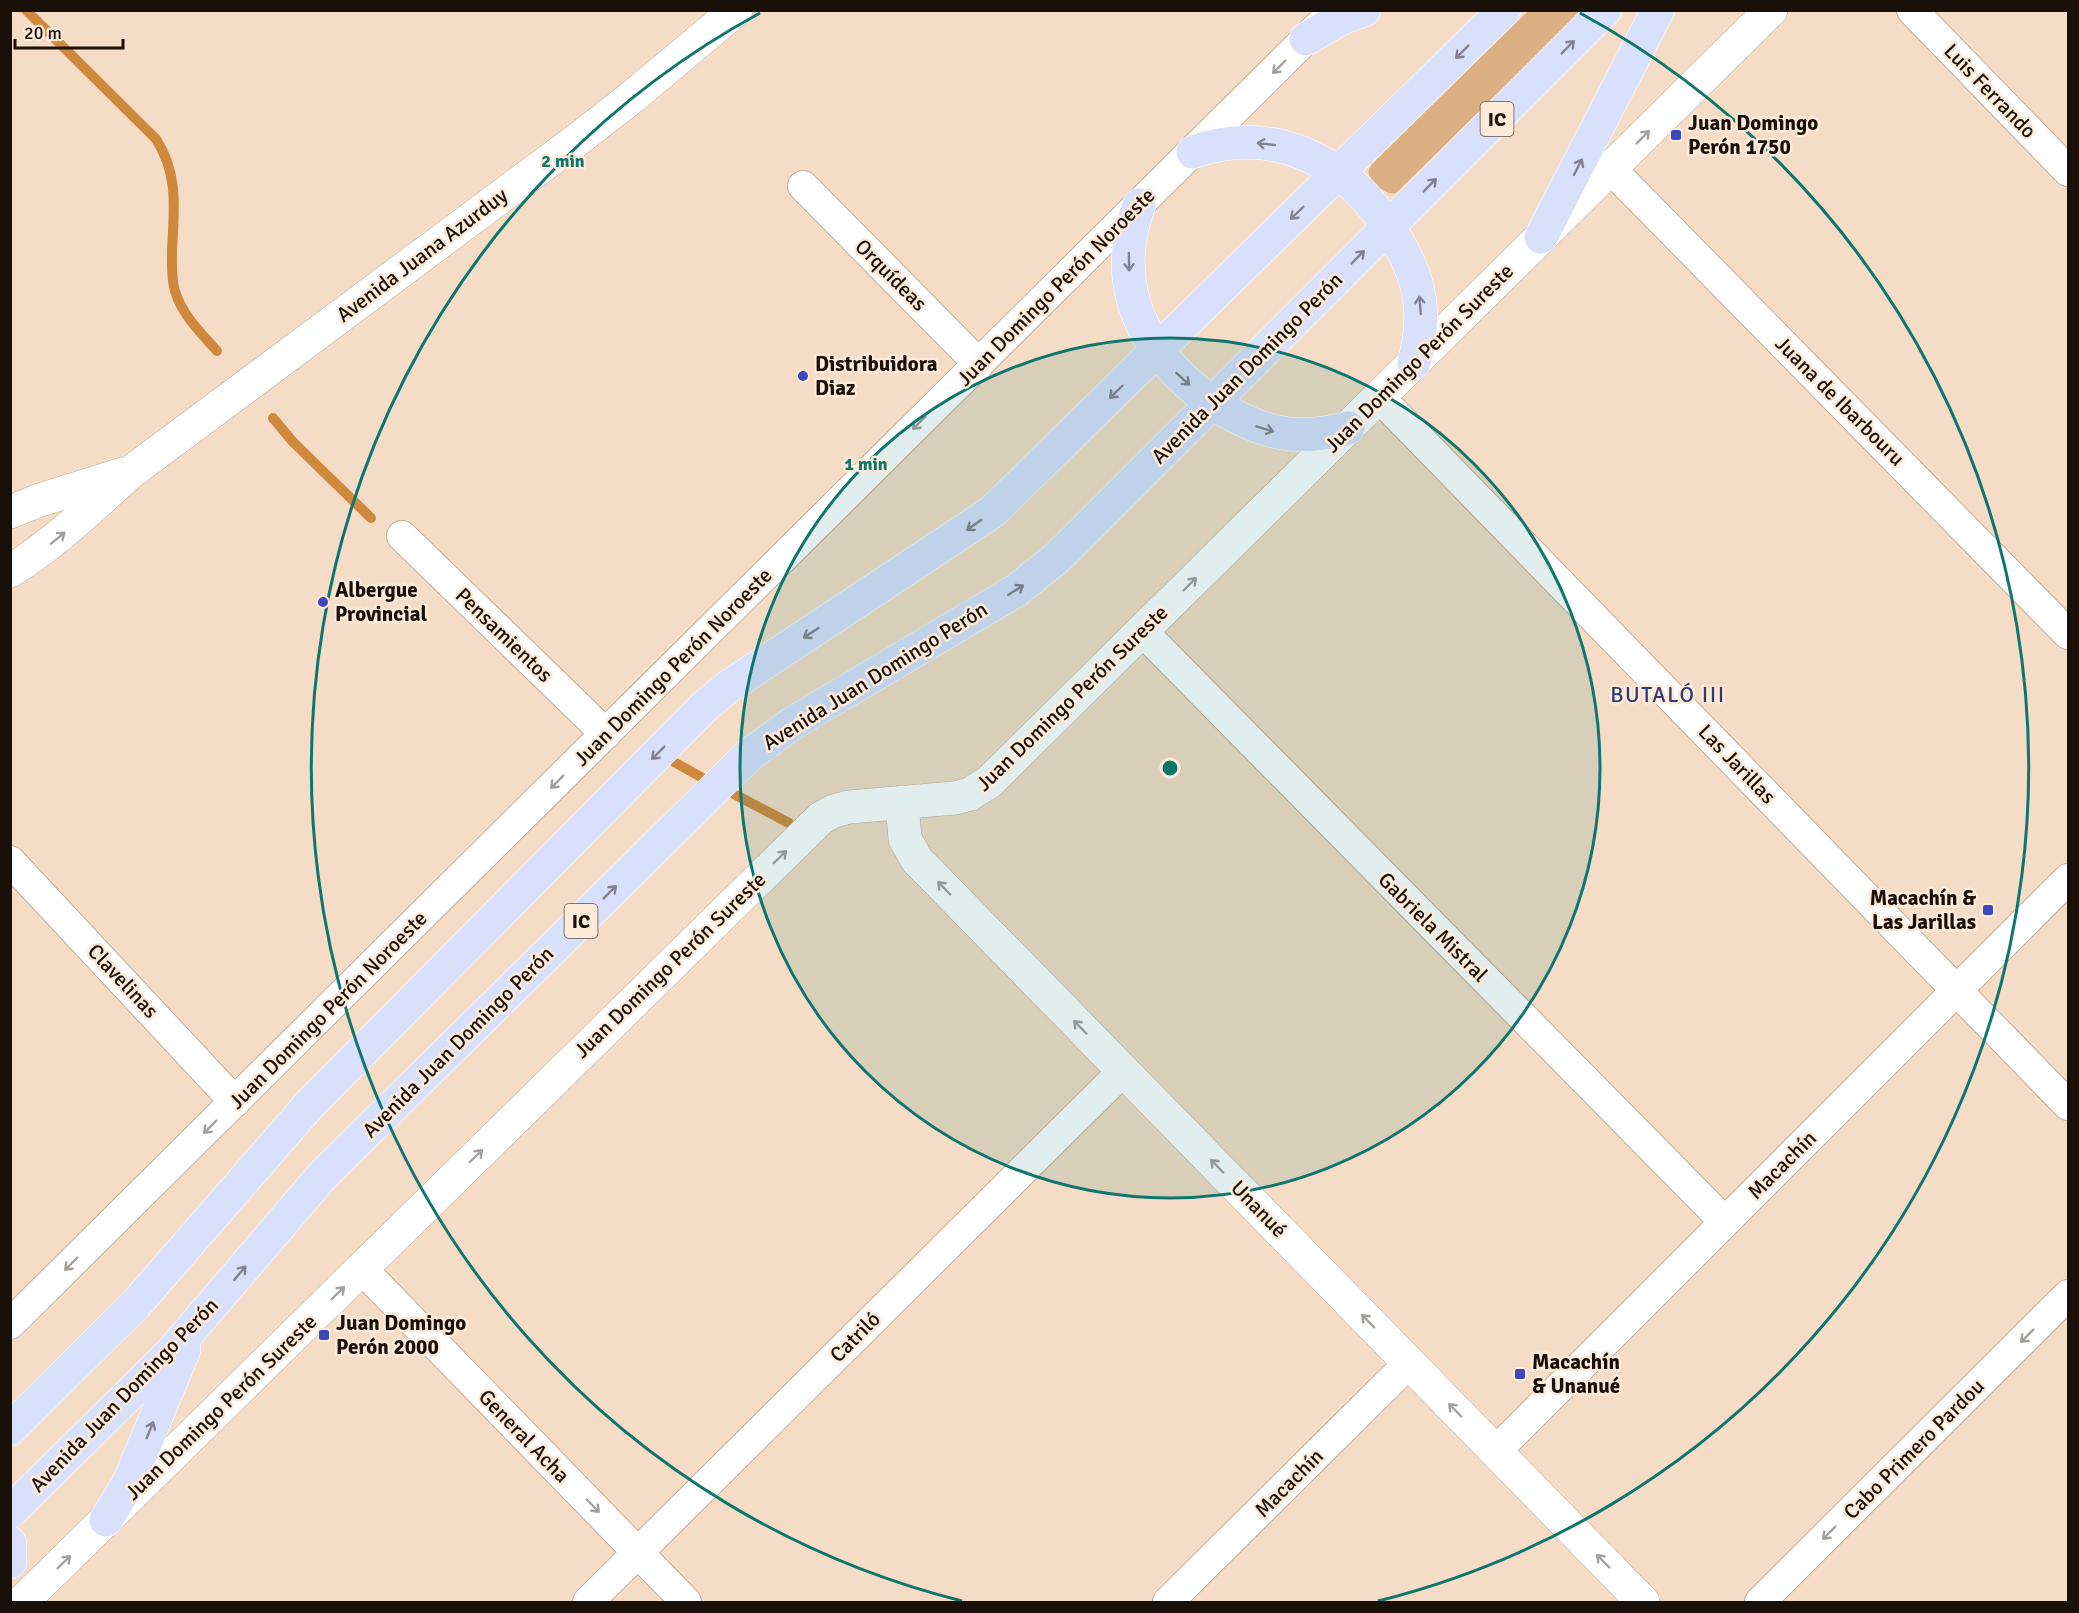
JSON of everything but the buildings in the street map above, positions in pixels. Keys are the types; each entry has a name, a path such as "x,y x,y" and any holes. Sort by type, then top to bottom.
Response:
{"main road":[{"path":"1306,39 1342,18 1364,10"},
{"path":"10,1429 144,1295 310,1104 705,706 728,687 986,516 1158,351 1504,10"},
{"name":"Avenida Juan Domingo Perón","path":"10,1512 145,1380 193,1328 323,1175 749,755 793,723 1017,590 1039,574 1605,10"},
{"path":"1541,237 1658,10"},
{"path":"1193,152 1217,145 1242,143 1268,144 1305,153 1339,172 1365,196 1389,227 1407,257 1419,291 1421,327 1414,363"},
{"path":"1139,205 1130,240 1131,292 1138,317 1158,351 1180,377 1213,402 1252,424 1288,434 1324,434 1348,428"},
{"path":"106,1520 129,1482 193,1328"},
{"path":"10,1543 10,1562"}],"street":[{"name":"Avenida Juana Azurduy","path":"10,571 44,549 71,527 131,472 639,92 736,10"},
{"name":"Juan Domingo Perón Noroeste","path":"10,1324 1335,10"},
{"name":"Juan Domingo Perón Sureste","path":"22,1602 821,818 849,807 955,798 970,794 984,786 1772,10"},
{"name":"Luis Ferrando","path":"1912,10 2068,171"},
{"name":"Juana de Ibarbouru","path":"1611,169 2068,634"},
{"name":"Orquídeas","path":"803,186 979,364"},
{"name":"Las Jarillas","path":"1379,397 2068,1105"},
{"name":"Avenida Juana Azurduy","path":"10,512 58,494 131,472"},
{"name":"Pensamientos","path":"402,536 606,734"},
{"name":"Gabriela Mistral","path":"1142,631 1725,1222"},
{"name":"Unanué","path":"902,802 904,833 913,855 1644,1602"},
{"name":"Clavelinas","path":"10,861 235,1101"},
{"name":"Macachín","path":"1496,1451 2068,879"},
{"name":"Catriló","path":"588,1602 1123,1071"},
{"name":"General Acha","path":"362,1269 686,1602"},
{"name":"Cabo Primero Pardou","path":"1760,1602 2068,1295"},
{"name":"Macachín","path":"1168,1602 1409,1363"}],"shaded area":[{"path":"1528,11 1582,11 1396,193 1389,193 1377,185 1369,175 1371,165"}],"waterway":[{"path":"26,10 156,139 172,179 174,207 172,271 175,291 187,316 217,351"},
{"path":"273,418 293,442 371,518"},
{"path":"674,762 701,777"},
{"path":"734,794 789,823"}],"place":[{"name":"Juan Domingo Perón 1750","path":"1676,135"},
{"name":"Distribuidora Diaz","path":"803,376"},
{"name":"Albergue Provincial","path":"323,602"},
{"name":"Macachín & Las Jarillas","path":"1988,910"},
{"name":"Juan Domingo Perón 2000","path":"324,1335"},
{"name":"Macachín & Unanué","path":"1520,1374"}],"district":[{"name":"BUTALÓ III","path":"1668,694"}]}
